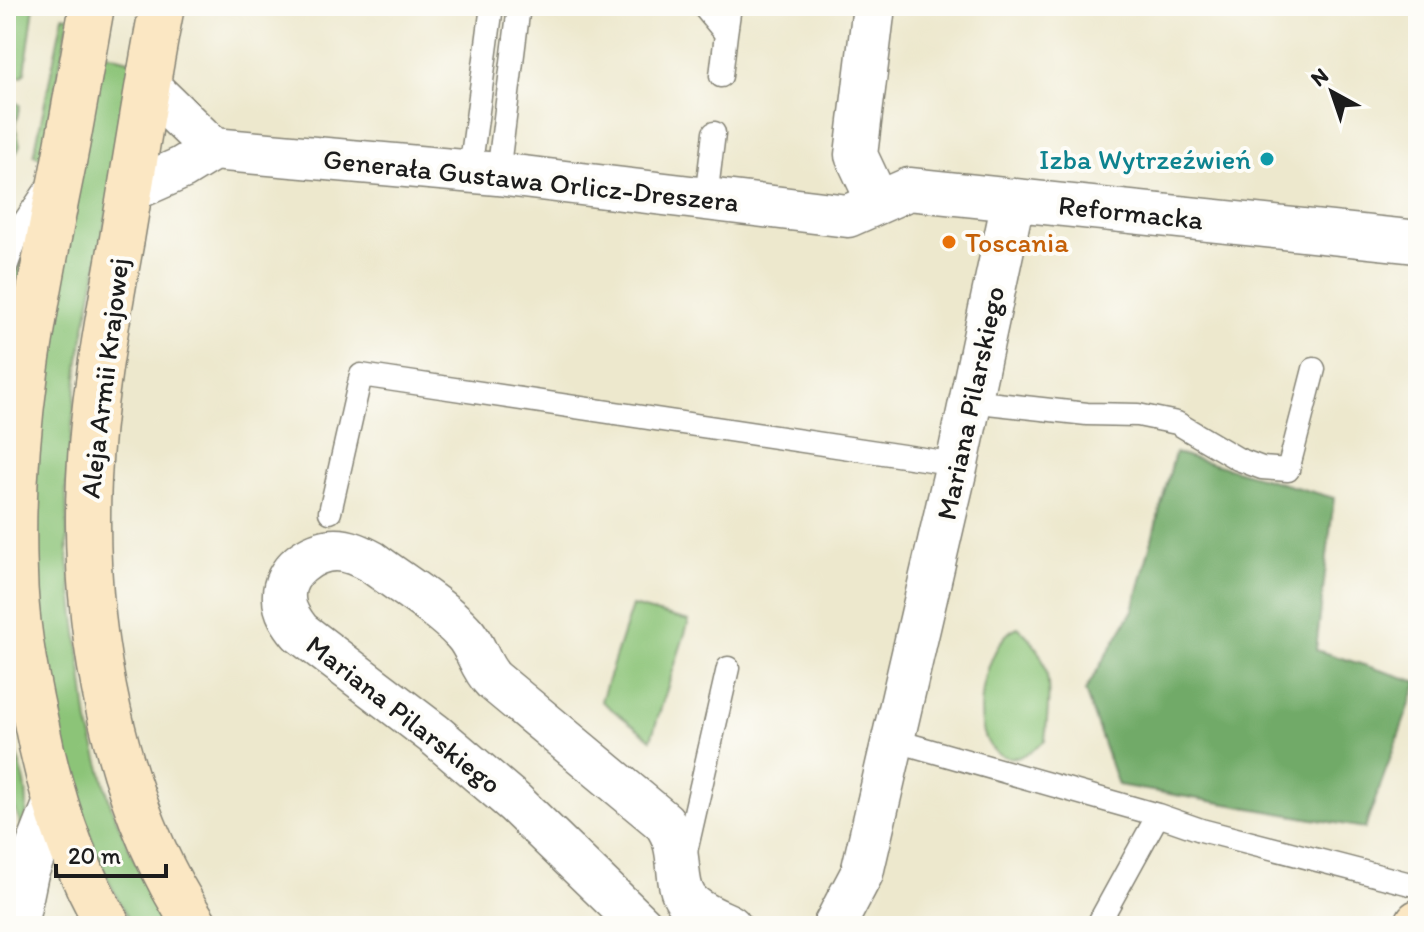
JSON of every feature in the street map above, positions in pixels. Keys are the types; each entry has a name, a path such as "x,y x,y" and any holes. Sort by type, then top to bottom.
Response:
{"main road":[{"path":"92,6 33,325 15,462 15,577 24,656 55,802 78,864 109,926"},
{"name":"Aleja Armii Krajowej","path":"162,6 110,304 90,451 88,508 93,600 103,682 120,758 152,846 196,926"}],"street":[{"path":"863,209 856,155 874,6"},
{"path":"130,191 182,168 213,149 149,87"},
{"name":"Generała Gustawa Orlicz-Dreszera","path":"213,149 484,172 706,198 863,209"},
{"name":"Reformacka","path":"863,209 909,189 1418,242"},
{"name":"Mariana Pilarskiego","path":"834,926 862,873 957,464 1013,201"},
{"name":"Mariana Pilarskiego","path":"680,880 640,924 515,803 434,734 300,632 292,623 283,599 284,588 296,568 314,555 326,551 359,555 458,626 471,641 484,672 664,822 675,840 680,880 688,902 730,926"},
{"path":"16,926 27,873 55,802"}],"lane":[{"path":"484,172 492,6"},
{"path":"484,172 519,6"},
{"path":"703,6 726,34"},
{"path":"721,76 730,6"},
{"path":"706,198 714,133"},
{"path":"6,267 20,228 63,164"},
{"path":"970,401 1087,414 1138,415 1177,423 1238,459 1262,468 1288,470 1314,369"},
{"path":"330,512 361,375 957,464"},
{"path":"680,880 728,668"},
{"path":"6,685 40,742"},
{"path":"893,740 1201,830 1418,886"},
{"path":"1097,926 1158,815"}],"green space":[{"path":"6,6 34,6 25,72 22,76 12,76 9,99 20,105 15,125 20,145 6,171"},
{"path":"63,16 69,17 42,159 34,155"},
{"path":"103,53 136,62 79,359 66,485 68,558 88,723 112,809 144,882 170,926 133,926 100,862 83,816 55,712 43,640 36,567 34,495 40,408 64,255"},
{"path":"30,229 6,356 6,302"},
{"path":"1175,453 1334,498 1316,650 1418,682 1365,828 1118,785 1085,691 1133,610"},
{"path":"632,606 689,621 651,739 601,701"},
{"path":"1018,627 1031,640 1045,666 1048,693 1045,741 1018,757 999,754 987,742 982,723 982,700 994,654 1005,637"},
{"path":"6,729 26,791 24,833 6,785"}],"place":[{"name":"Izba Wytrzeźwień","path":"1267,159"},
{"name":"Toscania","path":"949,242"}]}
